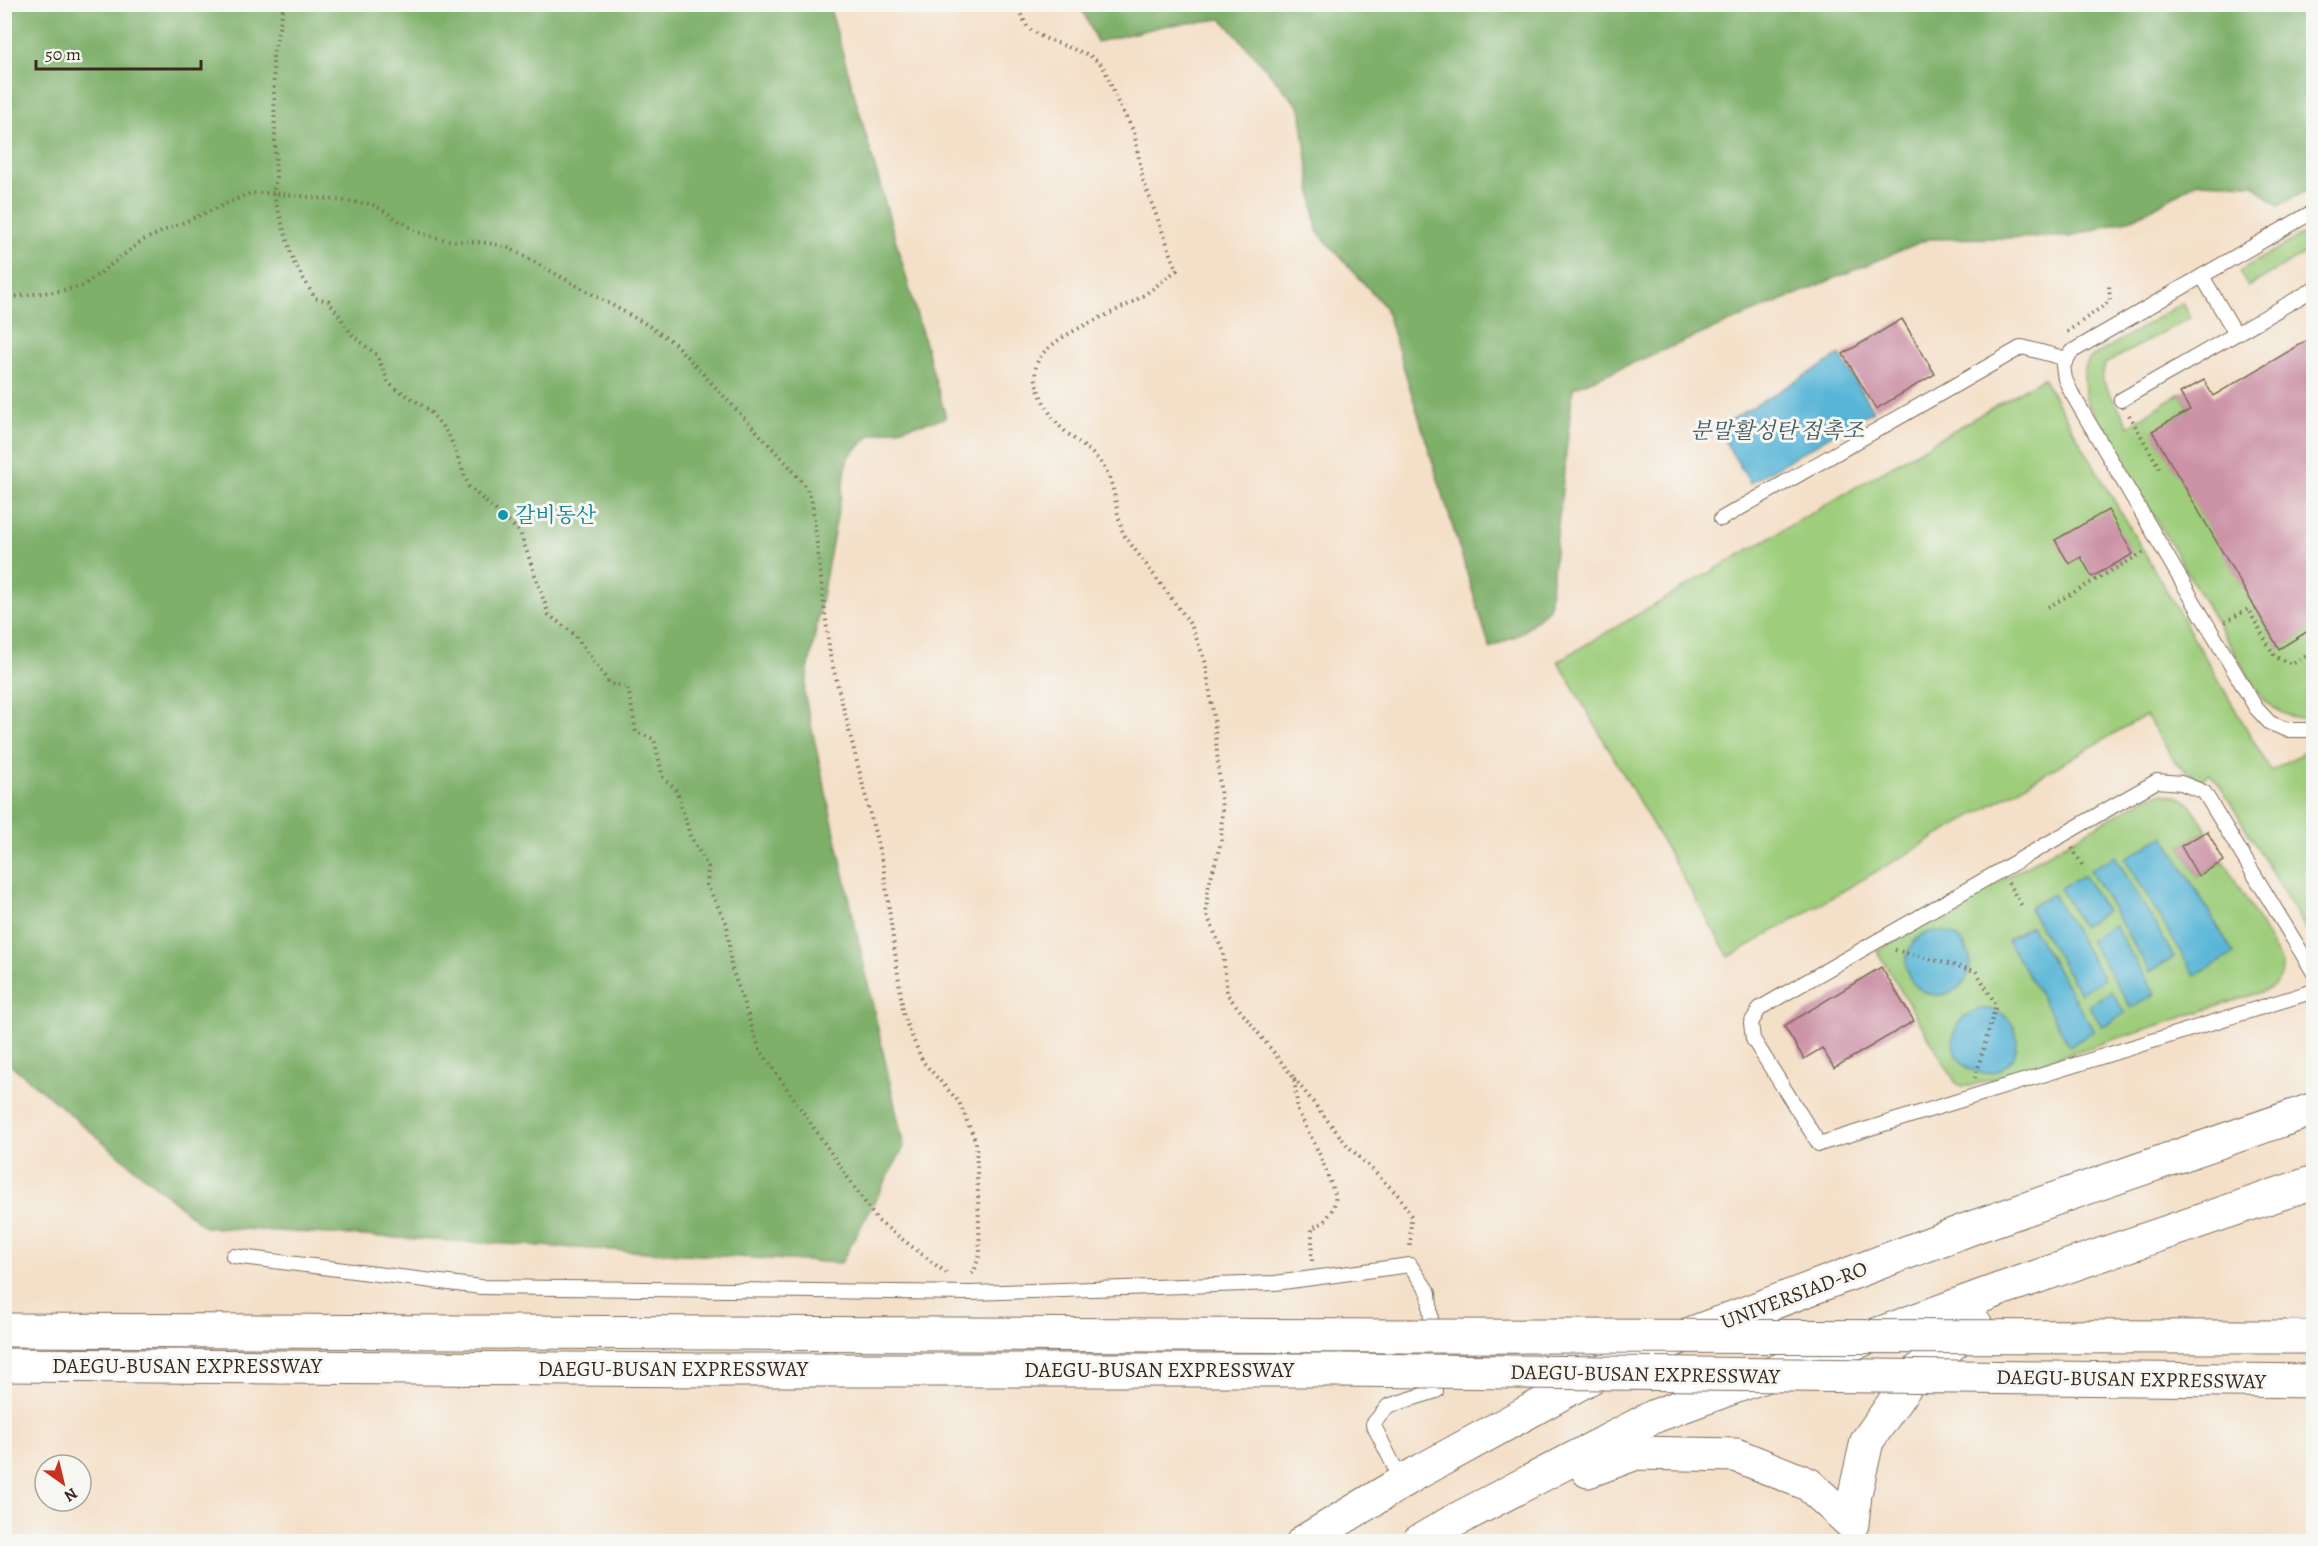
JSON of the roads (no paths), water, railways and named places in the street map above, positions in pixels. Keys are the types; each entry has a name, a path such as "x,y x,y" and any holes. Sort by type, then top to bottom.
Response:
{"main road":[{"name":"UNIVERSIAD-RO","path":"1303,1542 1402,1482 1626,1358 1977,1226 2313,1109"},
{"path":"1418,1542 1655,1416 2071,1265 2313,1182"},
{"path":"1452,1522 1636,1453 1736,1455 1808,1484 1852,1524 1855,1494 1867,1441 1914,1374 1975,1325 2071,1265"},
{"name":"DAEGU-BUSAN EXPRESSWAY","path":"4,1330 708,1334 2313,1337"},
{"name":"DAEGU-BUSAN EXPRESSWAY","path":"4,1365 709,1370 1342,1370 2313,1381"}],"lane":[{"path":"2313,211 2071,352 2063,366 2065,379 2071,392 2256,708 2270,723 2288,730 2313,730"},
{"path":"2202,276 2236,334"},
{"path":"2121,400 2313,290"},
{"path":"1721,519 2022,347 2067,359"},
{"path":"2313,973 2204,792 2181,783 2157,781 1760,1008 1750,1023 1753,1039 1819,1144 2313,991"},
{"path":"233,1256 481,1287 970,1293 1275,1283 1410,1265 1430,1293 1436,1391 1388,1406 1374,1424 1402,1482"}],"water":[{"name":"분말활성탄 접촉조","path":"1840,355 1873,411 1750,483 1717,428"},
{"path":"2164,836 2234,954 2195,976 2125,859"},
{"path":"2115,856 2174,957 2150,972 2090,870"},
{"path":"2084,875 2106,912 2082,926 2060,888"},
{"path":"2053,894 2104,979 2080,993 2029,908"},
{"path":"2114,925 2155,994 2131,1008 2090,940"},
{"path":"2031,926 2094,1031 2070,1046 2007,940"},
{"path":"1938,931 1961,940 1970,963 1961,986 1938,995 1915,986 1906,963 1915,940"},
{"path":"2111,991 2125,1013 2102,1027 2089,1005"},
{"path":"1985,1009 2003,1015 2011,1023 2017,1041 2011,1059 2003,1067 1985,1073 1967,1067 1959,1059 1953,1041 1959,1023 1967,1015"}],"place":[{"name":"갈비동산","path":"503,515"}]}
